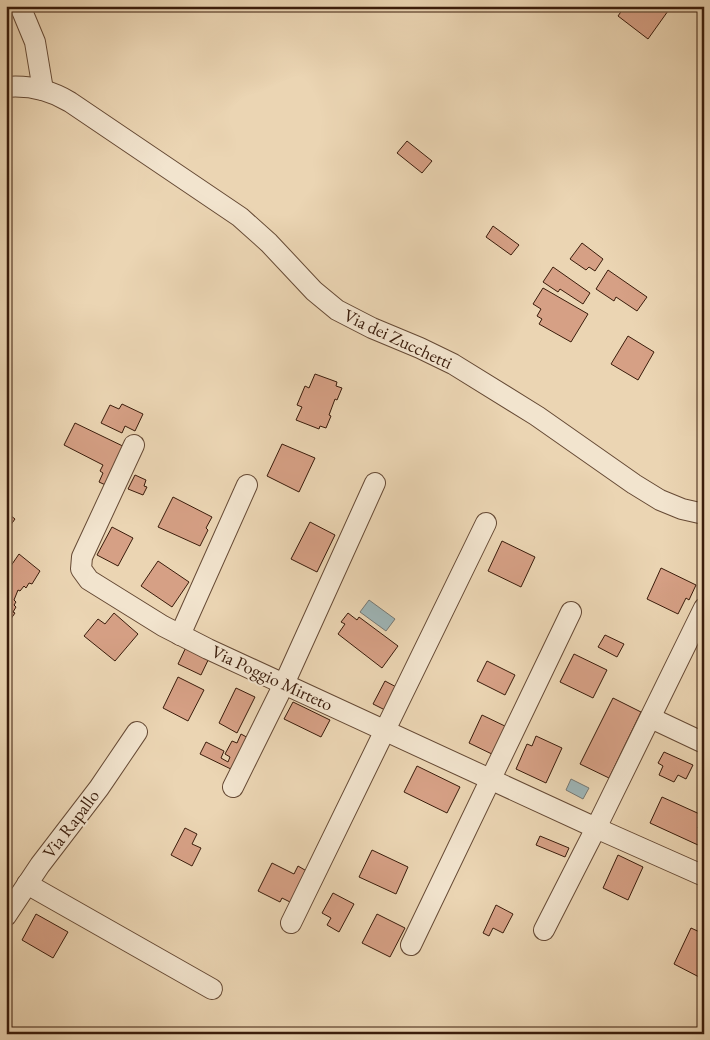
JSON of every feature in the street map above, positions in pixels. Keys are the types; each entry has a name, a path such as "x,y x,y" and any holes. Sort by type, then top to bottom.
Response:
{"street":[{"path":"20,6 35,42 43,90"},
{"name":"Via dei Zucchetti","path":"6,86 24,86 43,90 70,102 240,217 269,242 314,292 337,310 372,328 438,356 461,369 548,422 651,495 682,509 704,514"},
{"name":"Via Poggio Mirteto","path":"134,446 81,561 83,574 93,583 180,635 596,828 704,876"},
{"path":"233,787 284,684 375,483"},
{"path":"180,635 247,486"},
{"path":"291,923 486,523"},
{"path":"544,930 704,608"},
{"path":"410,945 571,612"},
{"path":"651,718 704,743"},
{"name":"Via Rapallo","path":"6,916 27,884 92,798 137,732"},
{"path":"27,884 212,989"}],"water":[{"path":"369,600 395,619 386,631 360,612"},
{"path":"571,779 589,788 583,799 566,790"}],"building":[{"path":"625,6 664,6 662,8 668,11 648,39 618,16"},
{"path":"407,141 432,161 422,173 397,153"},
{"path":"493,226 519,245 511,255 486,237"},
{"path":"582,243 603,259 595,271 589,267 586,270 570,259"},
{"path":"553,267 590,293 583,304 560,289 558,292 543,282"},
{"path":"608,270 647,297 637,311 616,297 614,301 596,289"},
{"path":"543,288 588,314 571,342 539,324 542,319 537,316 541,309 533,304"},
{"path":"628,336 654,352 638,380 611,364"},
{"path":"315,374 337,382 336,386 342,388 337,400 335,399 326,428 320,426 319,429 296,420 302,407 297,405 305,386 309,388"},
{"path":"122,404 143,414 135,431 125,426 122,433 101,423 110,405 119,409"},
{"path":"75,423 131,450 112,488 99,482 103,473 100,471 103,465 64,445"},
{"path":"282,444 315,458 299,492 267,476"},
{"path":"135,475 146,480 144,486 147,487 143,495 128,489"},
{"path":"173,497 212,517 200,546 158,527"},
{"path":"6,512 15,519 7,530 6,530"},
{"path":"310,522 335,535 317,572 291,559"},
{"path":"112,527 133,538 118,566 97,555"},
{"path":"502,541 535,557 521,587 488,571"},
{"path":"19,554 40,571 32,584 29,583 26,588 24,586 20,591 18,590 14,600 16,607 13,612 15,613 8,623 6,622 6,573"},
{"path":"158,561 189,582 172,607 141,586"},
{"path":"661,568 696,585 689,600 686,598 678,614 647,599"},
{"path":"114,613 138,634 115,661 84,636 98,619 105,624"},
{"path":"348,613 357,620 359,617 398,646 382,668 338,634 345,624 341,622"},
{"path":"605,635 624,644 617,657 598,647"},
{"path":"188,643 211,654 201,675 178,664"},
{"path":"574,654 607,670 593,698 560,682"},
{"path":"487,661 515,675 505,695 477,681"},
{"path":"178,677 204,690 188,721 163,708"},
{"path":"385,681 400,689 389,712 373,704"},
{"path":"236,688 255,697 237,733 219,723"},
{"path":"613,698 641,712 609,778 580,764"},
{"path":"293,702 330,720 321,737 284,719"},
{"path":"482,715 509,728 496,756 469,743"},
{"path":"241,734 252,740 237,772 200,754 206,742 224,751 221,758 228,762 230,757 225,754 232,741 237,743"},
{"path":"536,736 562,748 546,783 516,769 527,744 532,746"},
{"path":"664,752 693,765 686,779 678,775 674,782 659,775 663,766 658,763"},
{"path":"417,766 460,787 447,813 404,792"},
{"path":"662,797 704,816 698,828 704,832 698,845 650,823"},
{"path":"185,828 197,834 192,844 201,848 192,866 171,855"},
{"path":"540,836 569,848 565,857 536,845"},
{"path":"372,850 408,867 396,894 359,877"},
{"path":"618,855 643,867 628,900 603,888"},
{"path":"272,863 294,874 298,866 310,873 294,904 282,898 280,902 258,891"},
{"path":"333,893 354,904 339,932 327,925 331,918 322,913"},
{"path":"496,905 513,914 503,933 493,928 489,936 483,933"},
{"path":"36,914 68,932 53,958 22,940"},
{"path":"377,914 405,928 390,957 362,943"},
{"path":"691,928 704,934 704,972 701,978 674,964"}]}
